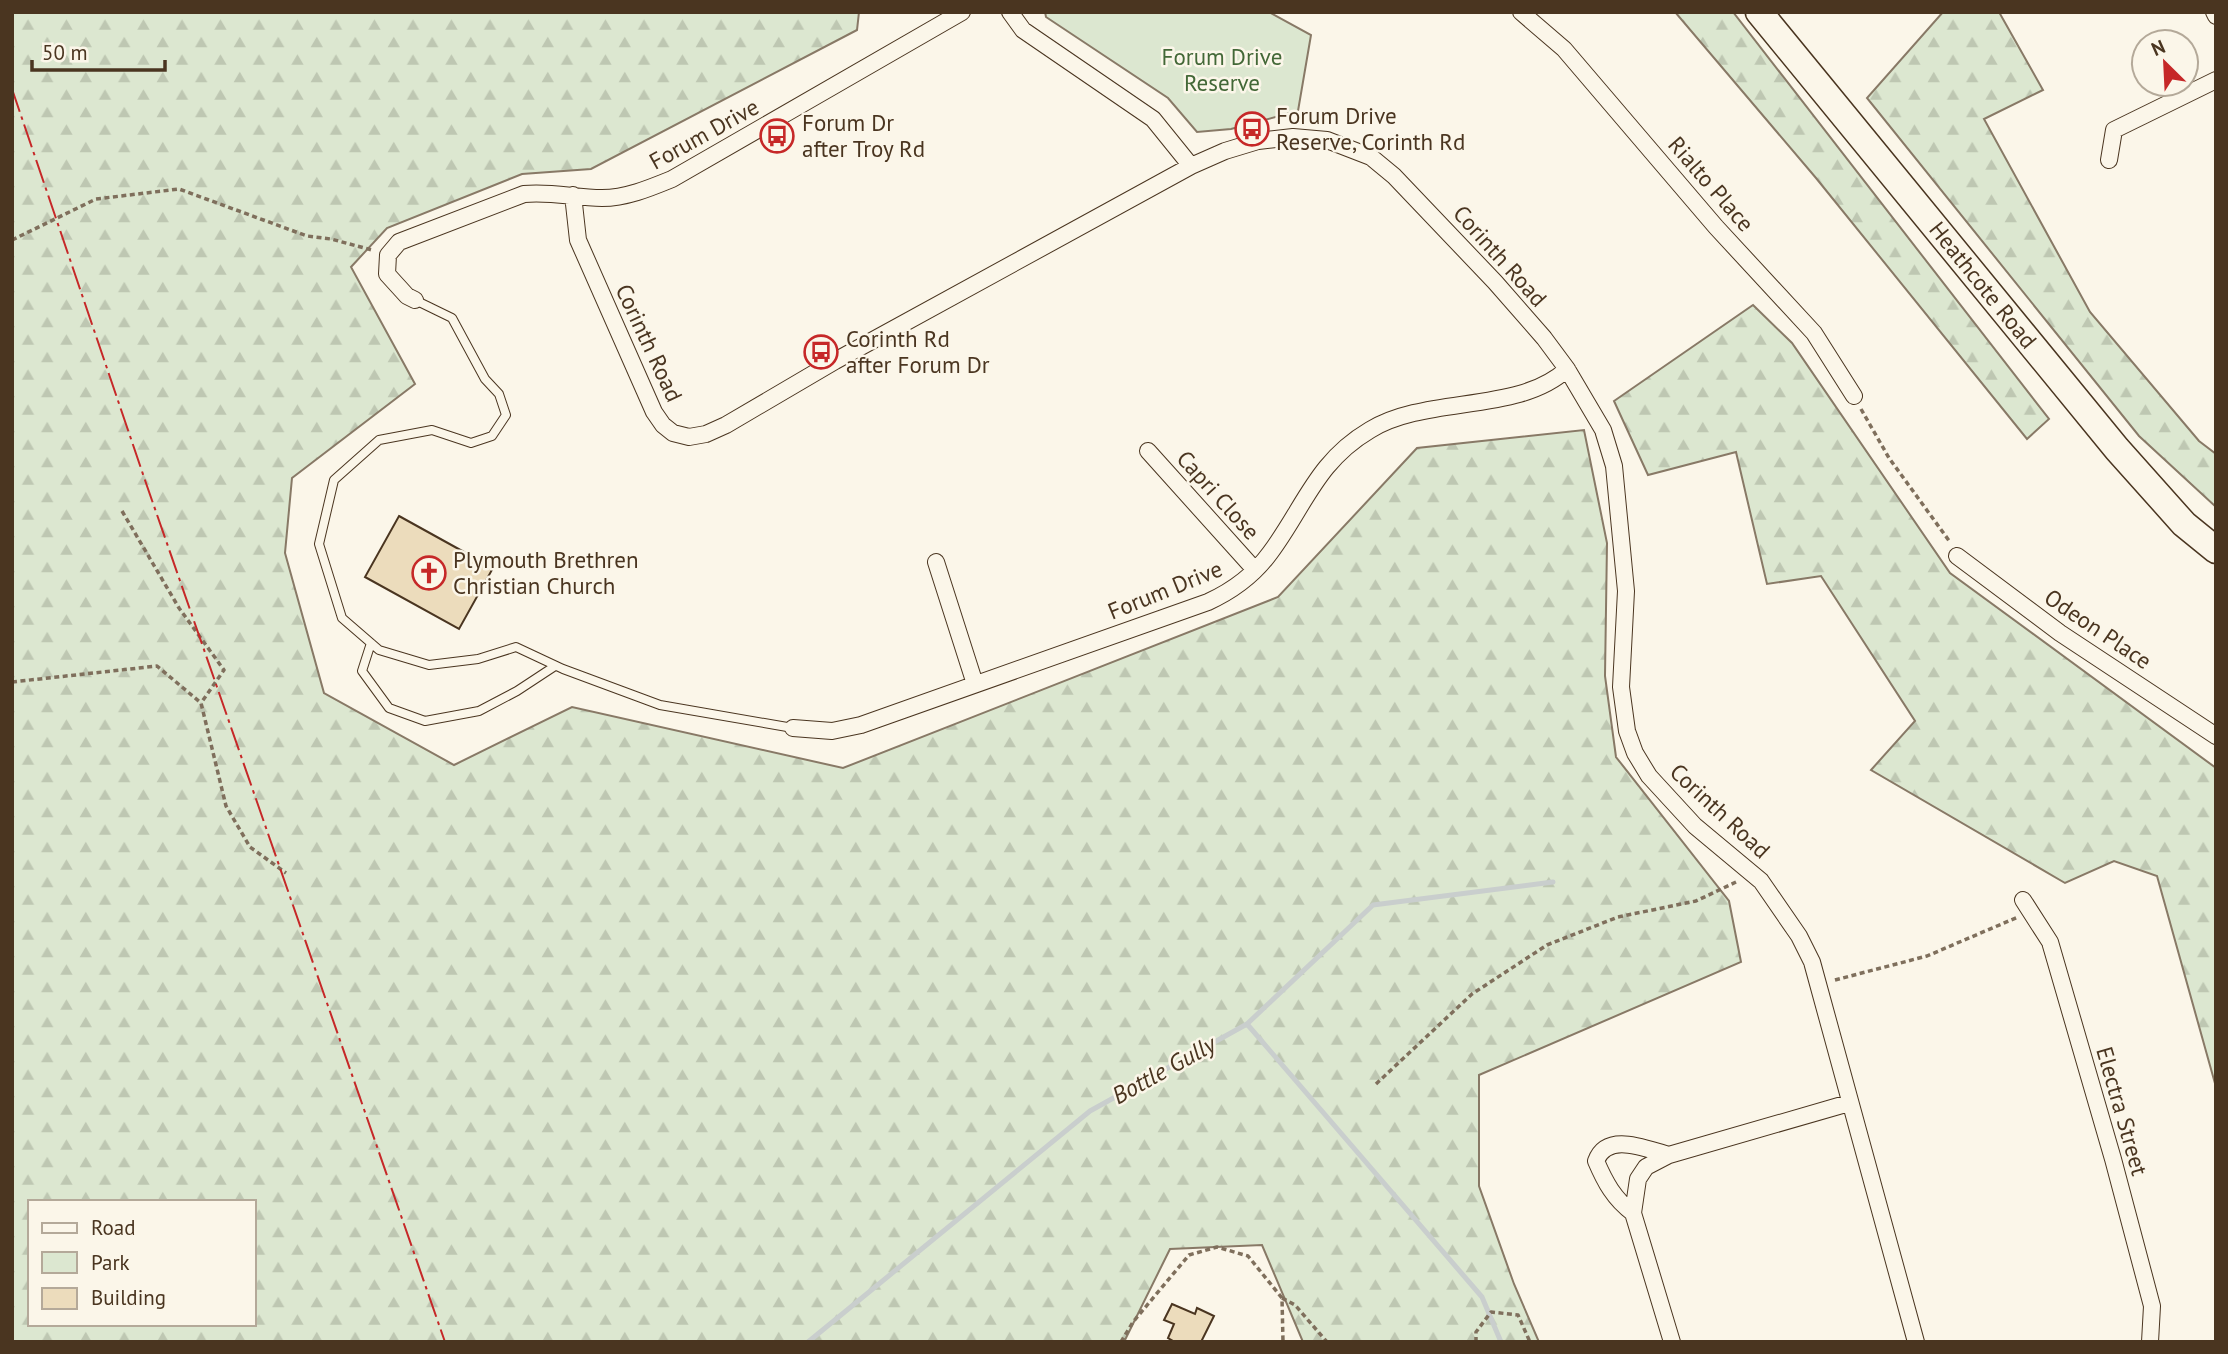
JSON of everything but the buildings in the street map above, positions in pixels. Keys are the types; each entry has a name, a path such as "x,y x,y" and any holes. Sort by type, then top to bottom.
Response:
{"highway":[{"name":"Heathcote Road","path":"1759,12 2117,449 2183,524 2216,550"}],"street":[{"name":"Forum Drive","path":"388,255 399,242 524,194 540,192 604,198 626,195 672,179 962,12"},
{"path":"1010,12 1023,30 1153,119 1191,166"},
{"name":"Rialto Place","path":"1521,12 1564,48 1716,226 1814,333 1854,396"},
{"path":"2109,160 2114,130 2216,80"},
{"name":"Corinth Road","path":"573,195 578,240 654,412 673,433 689,436 705,434 726,425 847,354 1191,166 1225,151 1258,141 1293,137 1327,141 1371,157 1394,176 1495,282 1567,369 1603,430 1614,466 1626,590 1621,687 1627,732 1635,753 1649,776 1695,826 1761,881 1783,911 1812,962 1916,1342"},
{"path":"388,255 387,274 407,296 415,300"},
{"name":"Forum Drive","path":"793,728 832,731 846,729 1208,602 1234,588 1255,570 1270,554 1327,464 1348,445 1372,429 1394,418 1422,411 1529,390 1557,378 1567,369"},
{"name":"Capri Close","path":"1148,451 1255,570"},
{"name":"Odeon Place","path":"1957,556 2060,633 2216,736"},
{"path":"936,562 975,684"},
{"name":"Electra Street","path":"2028,906 2050,942 2132,1231 2152,1306 2150,1342"},
{"path":"1672,1342 1633,1213 1638,1179 1646,1167 1669,1155 1849,1103"},
{"path":"1633,1213 1618,1201 1603,1177 1596,1161 1599,1153 1608,1145 1618,1144 1669,1155"}],"lane":[{"path":"415,300 452,318 485,379 499,394 506,415 492,436 471,443 432,430 379,440 334,480 319,544 342,618 379,650 429,665 478,659 516,647 555,666 660,705 793,728"},
{"path":"371,643 362,671 389,708 425,722 478,711 517,691 555,666"}],"path":[{"path":"12,240 96,199 179,189 307,236 331,239 388,255"},
{"path":"1854,396 1889,458 1945,533 1957,556"},
{"path":"122,511 179,608 224,670 201,703"},
{"path":"12,682 157,666 201,703 226,806 250,847 286,873"},
{"path":"1376,1084 1472,994 1547,945 1618,917 1696,901 1752,874"},
{"path":"1835,980 1927,956 2028,906"},
{"path":"1121,1342 1133,1322 1189,1255 1217,1247 1248,1256 1282,1298 1295,1305 1327,1342"},
{"path":"1282,1298 1283,1342"},
{"path":"1476,1342 1476,1332 1491,1312 1518,1315 1530,1342"}],"green space":[{"path":"12,12 859,12 857,30 591,169 522,174 387,228 351,267 415,384 292,478 285,553 324,693 454,765 572,707 843,768 1278,597 1417,448 1584,430 1607,543 1605,676 1616,757 1729,901 1741,962 1479,1075 1479,1186 1514,1284 1539,1342 1303,1342 1262,1245 1170,1249 1124,1342 12,1342"},
{"name":"Forum Drive Reserve","path":"1045,12 1269,12 1311,35 1298,111 1231,129 1197,132 1168,98 1046,17"},
{"path":"1675,12 1733,12 2049,419 2027,439 1816,178"},
{"path":"1943,12 1999,12 2043,90 1984,119 2090,312 2199,441 2216,454 2216,507 2139,436 1867,98"},
{"path":"1753,305 1792,343 1950,573 2216,768 2216,1087 2157,876 2114,861 2065,883 1871,770 1915,721 1821,576 1767,584 1736,452 1648,475 1614,401"}],"waterway":[{"name":"Bottle Gully","path":"808,1342 1090,1111 1247,1024 1373,905 1553,882"},
{"path":"1247,1024 1482,1297 1501,1342"}],"power":[{"path":"12,89 445,1342"}],"place":[{"name":"Forum Drive Reserve, Corinth Rd","path":"1252,129"},
{"name":"Forum Dr after Troy Rd","path":"777,136"},
{"name":"Corinth Rd after Forum Dr","path":"821,352"},
{"name":"Plymouth Brethren Christian Church","path":"429,573"}]}
